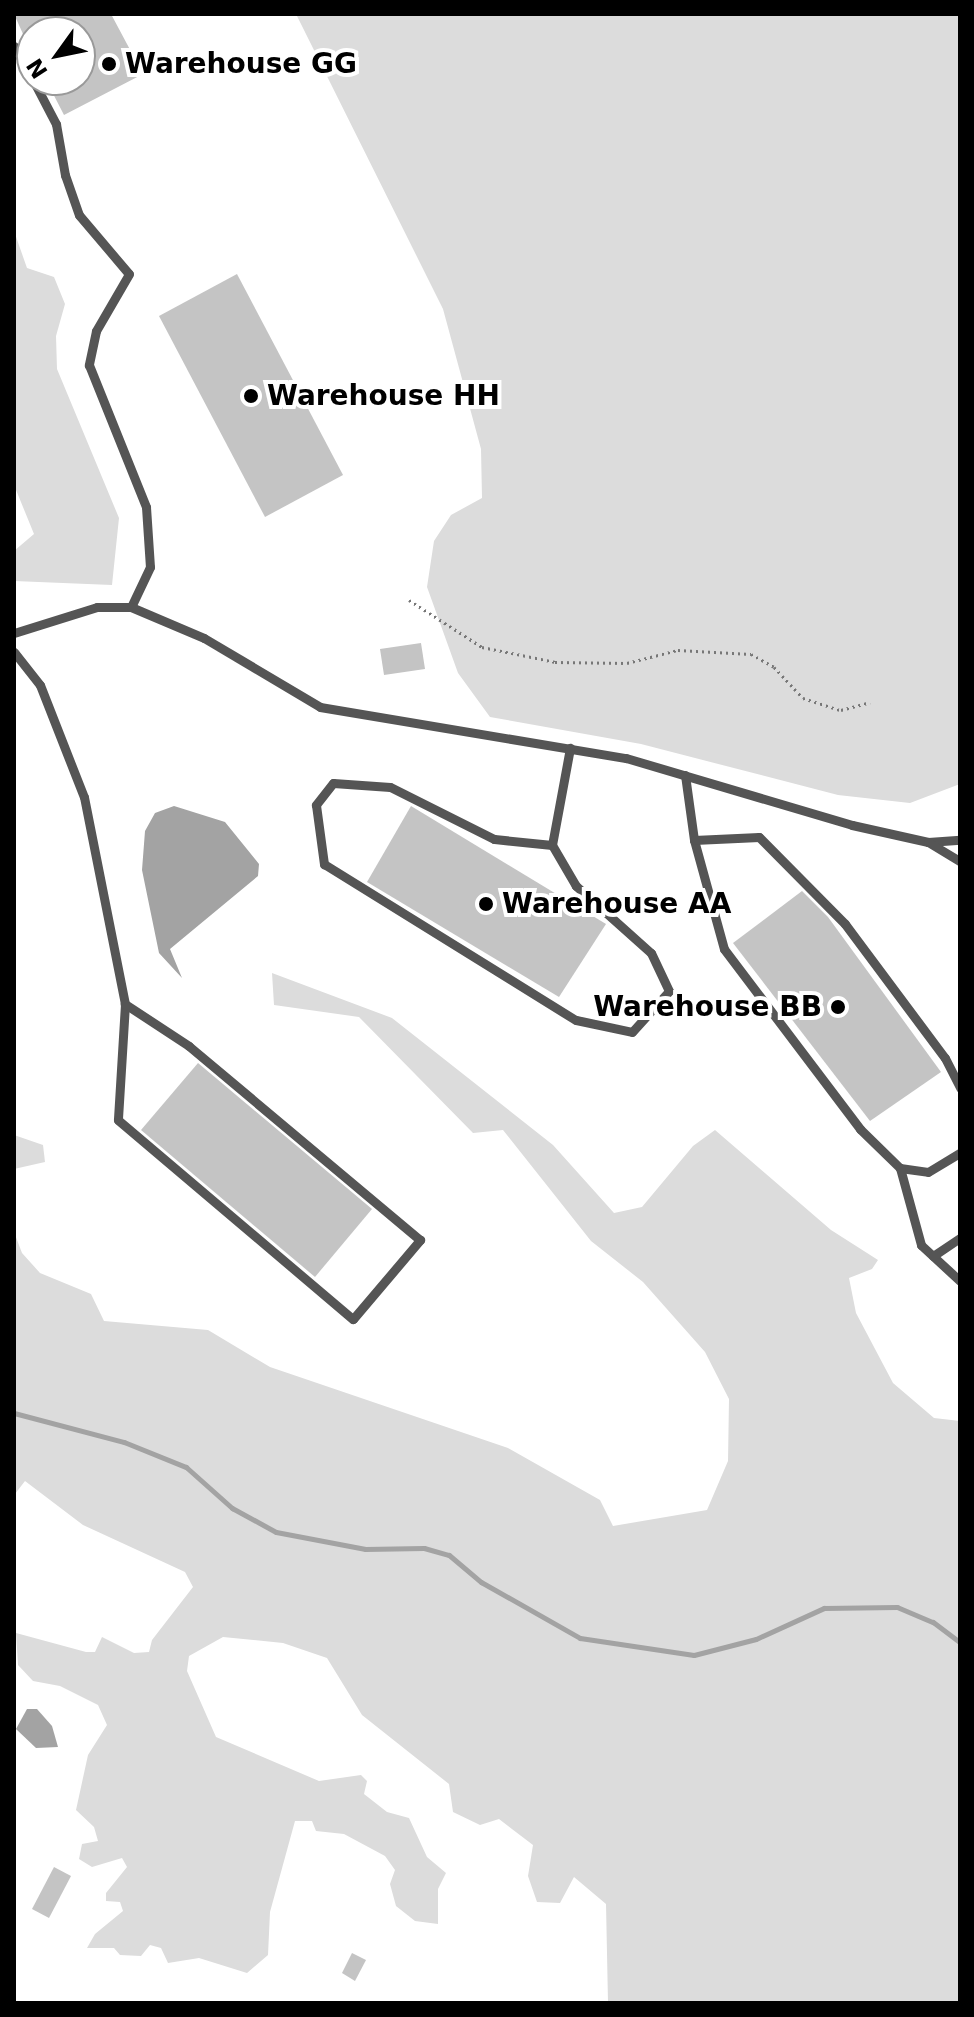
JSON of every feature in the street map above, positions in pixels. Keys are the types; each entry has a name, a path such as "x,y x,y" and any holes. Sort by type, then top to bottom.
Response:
{"lane":[{"path":"41,96 56,124 65,175 79,215 129,274 96,331 89,365 146,507 150,567 131,607"},
{"path":"14,633 97,607 131,607 204,638 320,707 570,748 685,775 928,842 960,861"},
{"path":"14,652 40,685 84,797 125,1004 118,1120 353,1319 420,1240 189,1046 125,1004"},
{"path":"552,845 494,839 390,787 333,783 316,805 324,864 576,1020 632,1032 669,991 651,953 576,886 552,845 570,748"},
{"path":"685,775 694,840 724,949 860,1129 900,1168 921,1245 960,1281"},
{"path":"694,840 759,837 845,924 945,1058 960,1088"},
{"path":"928,842 960,840"},
{"path":"900,1168 928,1172 960,1153"},
{"path":"933,1256 960,1238"}],"path":[{"path":"409,600 482,647 555,662 627,663 678,650 751,654 774,667 803,698 841,710 870,702"}],"shaded area":[{"path":"296,14 960,14 960,784 910,803 838,795 641,744 490,717 458,673 427,587 434,541 451,515 482,498 481,449 443,309"},
{"path":"14,231 27,268 54,277 65,304 56,336 57,369 119,518 112,585 14,581 14,551 34,534 14,485"},
{"path":"174,806 225,822 259,864 258,876 170,949 182,978 159,953 142,870 145,831 155,813"},
{"path":"272,973 392,1018 553,1145 614,1213 642,1207 693,1146 715,1130 831,1230 878,1260 872,1269 849,1278 856,1313 893,1383 934,1418 960,1421 960,2003 608,2003 606,1904 574,1877 560,1903 537,1902 528,1876 533,1845 499,1819 480,1825 453,1812 449,1784 362,1715 327,1658 283,1643 223,1637 189,1656 187,1671 216,1737 319,1781 361,1775 367,1781 364,1794 387,1812 409,1818 427,1857 446,1873 438,1889 438,1924 415,1921 396,1906 390,1884 395,1870 385,1856 344,1834 316,1831 312,1821 295,1821 270,1912 268,1955 247,1973 199,1958 168,1963 161,1948 150,1945 141,1956 120,1955 114,1948 87,1948 95,1934 123,1911 120,1902 106,1901 106,1893 127,1867 122,1858 92,1867 79,1859 82,1844 98,1841 94,1827 76,1810 88,1755 107,1725 98,1705 60,1686 33,1681 18,1665 16,1633 86,1652 95,1652 102,1637 134,1653 149,1652 152,1640 193,1587 185,1572 83,1525 25,1481 15,1494 14,1543 14,1232 22,1253 40,1273 91,1294 104,1321 208,1330 270,1367 508,1448 600,1500 613,1526 707,1510 728,1461 729,1399 705,1352 643,1282 591,1241 503,1130 473,1133 359,1017 274,1005"},
{"path":"14,1135 43,1145 45,1162 14,1169"},
{"path":"27,1709 37,1709 52,1726 58,1747 36,1748 16,1729"}],"building":[{"path":"14,14 111,14 143,74 64,115 54,96 96,96 96,16 16,16 16,18"},
{"name":"Warehouse HH","path":"237,274 343,475 265,517 159,316"},
{"path":"421,643 425,669 384,675 380,649"},
{"name":"Warehouse AA","path":"411,806 606,924 559,997 367,882"},
{"name":"Warehouse BB","path":"802,891 828,917 941,1072 870,1121 733,943"},
{"path":"198,1063 372,1209 315,1277 141,1130"},
{"path":"54,1867 71,1876 49,1918 32,1909"},
{"path":"352,1953 366,1960 355,1981 342,1973"}],"waterway":[{"path":"14,1413 124,1442 186,1467 232,1508 276,1532 365,1549 424,1548 449,1555 481,1582 580,1638 694,1655 756,1639 824,1608 897,1607 933,1622 960,1642"}],"place":[{"name":"Warehouse GG","path":"109,64"},
{"name":"Warehouse HH","path":"251,396"},
{"name":"Warehouse AA","path":"486,904"},
{"name":"Warehouse BB","path":"838,1007"}]}
